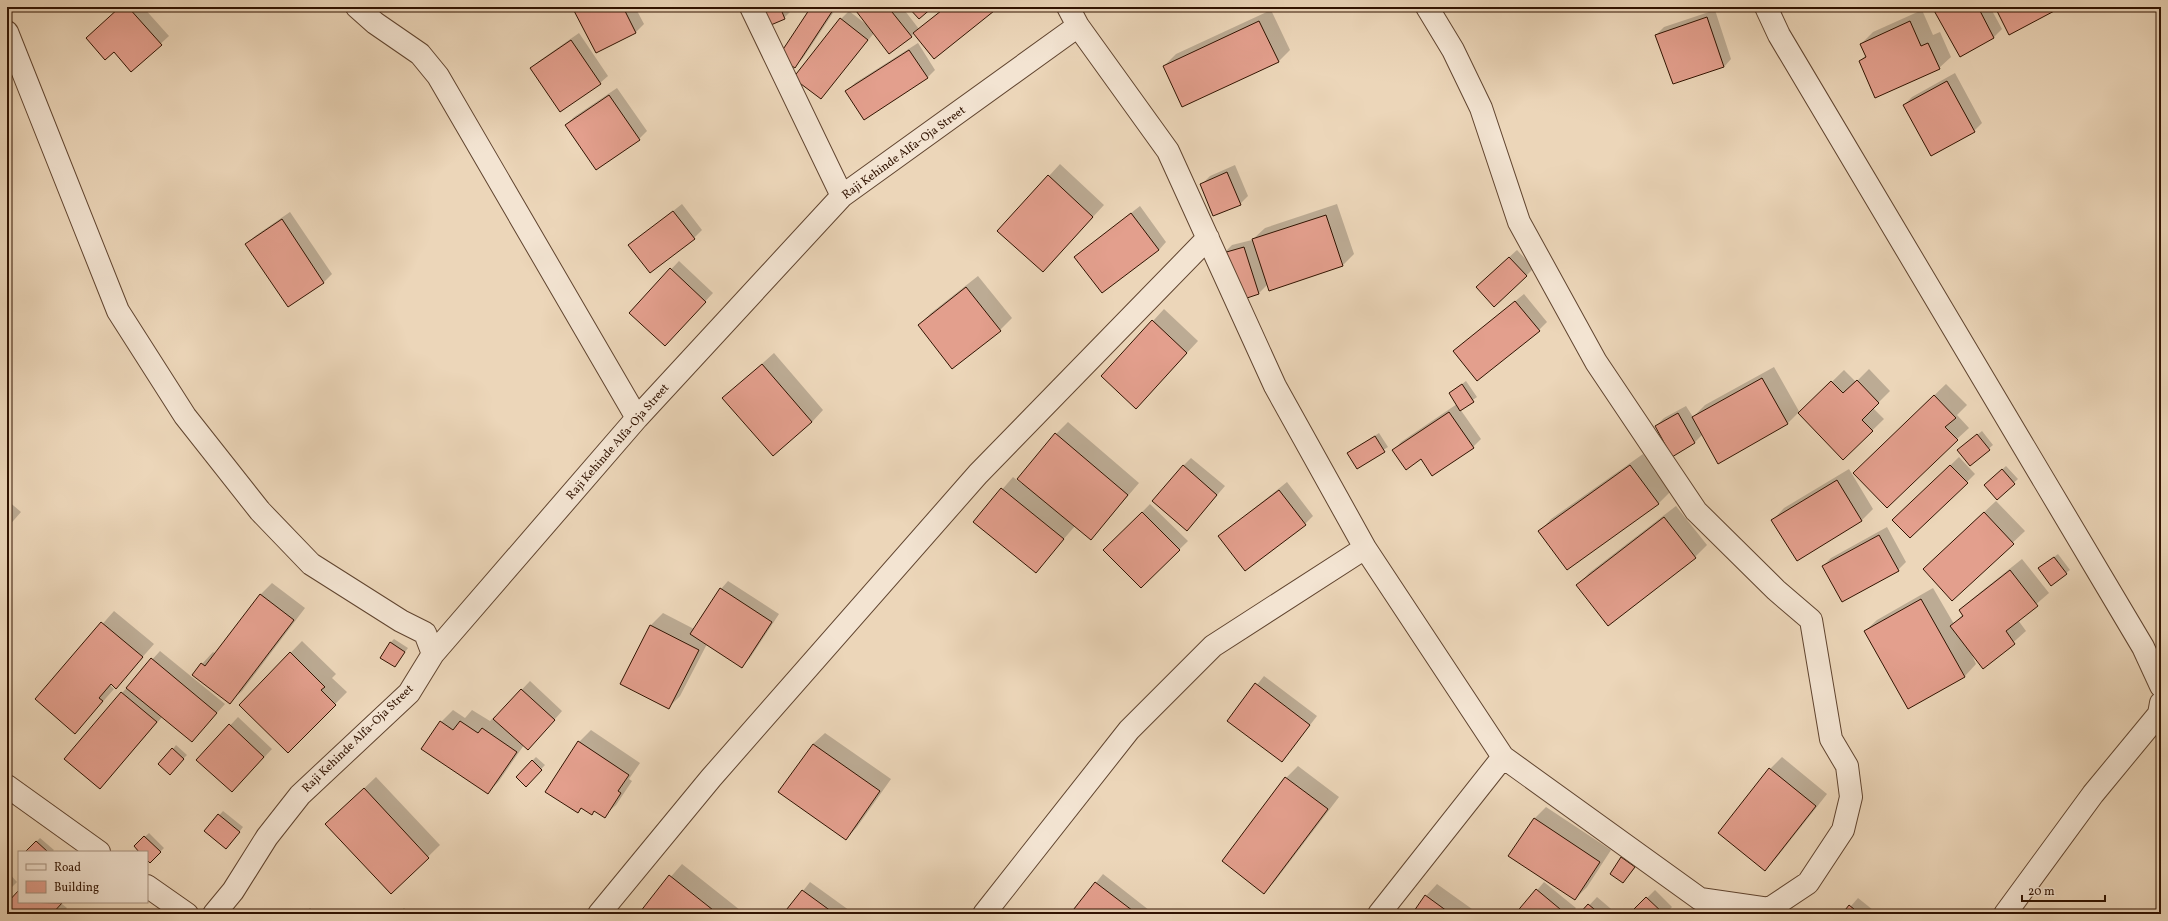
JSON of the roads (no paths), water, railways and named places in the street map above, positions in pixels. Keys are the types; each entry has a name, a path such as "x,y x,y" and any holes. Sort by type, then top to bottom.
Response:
{"street":[{"path":"357,7 375,23 420,54 438,76 637,418"},
{"path":"751,7 842,196"},
{"path":"1068,7 1078,26 1168,151 1275,386 1365,548 1503,757 1700,899 1766,911 1808,883 1843,830 1851,797 1846,766 1831,739 1810,620 1776,590 1696,512 1596,362 1518,222 1481,108 1453,50 1427,7"},
{"path":"1766,7 1779,34 2143,647 2161,686"},
{"name":"Raji Kehinde Alfa-Oja Street","path":"214,914 233,891 267,837 300,795 409,692 434,654 637,418 842,196 1078,26"},
{"path":"7,32 118,311 185,416 260,510 311,564 401,621 425,633 434,654"},
{"path":"599,914 711,778 978,474 1208,238"},
{"path":"984,914 1128,730 1213,646 1365,548"},
{"path":"2005,914 2093,794 2159,714 2161,703"},
{"path":"1379,914 1503,757"},
{"path":"7,786 98,851"},
{"path":"148,887 187,914"}]}
